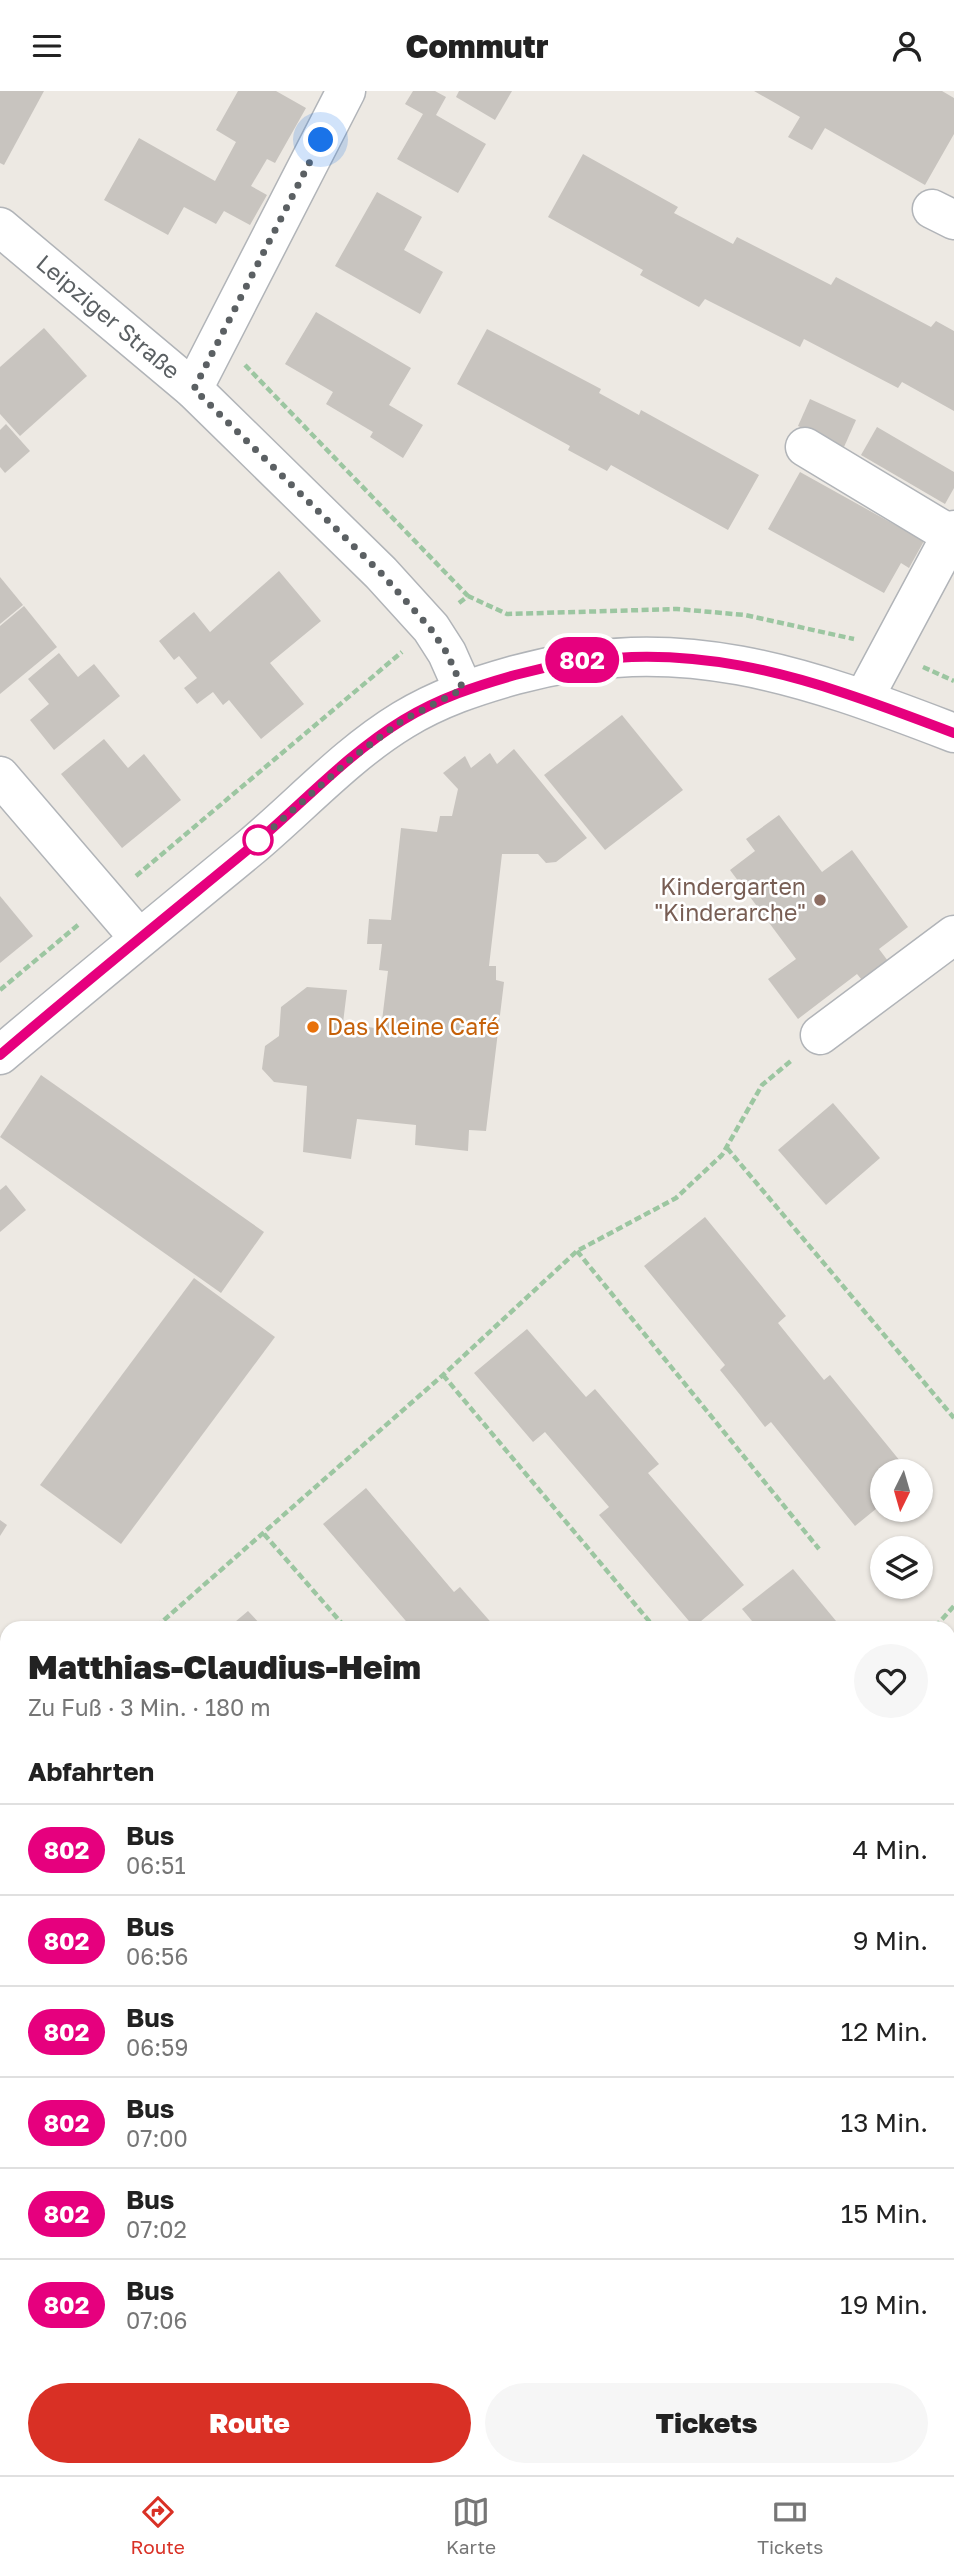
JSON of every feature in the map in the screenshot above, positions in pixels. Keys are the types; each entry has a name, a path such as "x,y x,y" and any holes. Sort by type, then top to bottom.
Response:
{"street":[{"path":"194,389 346,91"},
{"name":"Leipziger Straße","path":"0,227 194,389 381,573 430,628 447,653 463,689"},
{"path":"805,447 953,533 864,698"},
{"path":"0,1055 252,846 352,758 403,720 463,689 558,663 613,656 668,655 724,661 783,673 864,698 954,733"},
{"path":"0,776 139,938"},
{"path":"820,1035 954,935"}],"path":[{"path":"219,338 468,596"},
{"path":"0,990 430,628"},
{"path":"163,1621 443,1375 577,1251 676,1198 722,1155 762,1085 820,1035"},
{"path":"727,1147 954,1417"},
{"path":"577,1251 819,1549"},
{"path":"443,1375 649,1621"},
{"path":"264,1534 340,1621"},
{"path":"940,1621 954,1606"}],"building":[{"path":"0,91 44,91 4,165 0,163"},
{"path":"238,91 276,91 306,108 275,163 267,159 251,186 267,195 250,225 224,211 216,224 184,207 168,235 104,200 139,138 215,181 236,142 216,130"},
{"path":"413,91 435,91 446,97 436,115 486,144 458,193 397,159 423,114 405,104"},
{"path":"459,91 512,91 495,120 456,97"},
{"path":"754,91 942,91 954,98 954,134 925,185 825,128 812,150 788,137 800,117"},
{"path":"583,154 678,207 674,213 733,244 737,237 831,285 836,277 931,327 936,321 954,331 954,411 902,382 898,388 804,339 800,347 705,299 699,307 640,275 643,270 548,217"},
{"path":"377,192 422,217 404,250 443,272 420,314 335,266"},
{"path":"316,312 411,368 389,405 423,425 403,458 370,437 373,432 326,404 333,392 285,364"},
{"path":"44,328 87,376 20,436 0,414 0,367"},
{"path":"487,329 601,389 599,393 639,415 641,410 759,475 728,530 611,465 607,471 568,450 570,446 457,384"},
{"path":"810,399 856,420 844,447 798,426"},
{"path":"6,424 30,451 5,473 0,467 0,430"},
{"path":"877,427 954,472 954,488 945,504 861,455"},
{"path":"800,472 924,541 909,568 901,563 884,593 768,529"},
{"path":"279,571 321,621 270,663 304,704 261,739 229,700 223,705 213,692 197,704 184,688 197,678 179,656 174,660 159,641 194,612 210,632"},
{"path":"0,577 23,605 0,624"},
{"path":"24,606 57,647 0,694 0,626"},
{"path":"59,653 78,677 94,664 120,696 54,750 30,720 49,704 28,679"},
{"path":"622,715 683,790 605,850 544,775"},
{"path":"104,739 128,768 144,754 181,800 122,848 61,774"},
{"path":"514,749 587,838 556,862 546,863 538,854 502,854 489,966 496,966 496,980 504,982 486,1131 469,1130 468,1151 415,1145 416,1125 357,1119 351,1159 303,1152 307,1086 274,1082 262,1069 265,1046 279,1036 281,1007 307,987 347,990 343,1023 381,1029 388,971 379,970 382,944 367,944 369,919 391,920 401,828 437,832 440,816 452,816 458,789 443,773 465,756 471,768 490,753 497,764"},
{"name":"Kindergarten \"Kinderarche\"","path":"779,815 822,872 852,850 908,927 879,949 888,961 862,980 857,974 798,1019 768,979 796,959 730,870 755,851 746,839"},
{"path":"0,896 33,936 0,963"},
{"path":"41,1075 264,1232 221,1293 0,1137"},
{"path":"833,1103 880,1158 826,1205 778,1150"},
{"path":"6,1185 26,1210 0,1232 0,1190"},
{"path":"705,1217 786,1316 778,1323 824,1380 830,1375 898,1459 870,1459 870,1514 855,1526 771,1422 765,1427 720,1370 725,1365 644,1266"},
{"path":"194,1278 275,1337 121,1544 40,1485"},
{"path":"527,1329 586,1397 595,1389 659,1464 648,1473 744,1585 701,1621 689,1621 599,1515 609,1507 545,1432 533,1442 474,1373"},
{"path":"366,1488 454,1592 460,1587 490,1621 406,1621 323,1524"},
{"path":"0,1520 7,1525 0,1536"},
{"path":"793,1569 836,1621 752,1621 742,1609"},
{"path":"248,1611 257,1621 236,1621"}],"bus line":[{"name":"802","path":"0,1055 157,922 252,846 352,758 403,720 463,689 558,663 613,656 668,655 724,661 783,673 864,698 954,733"}],"place":[{"name":"Kindergarten \"Kinderarche\"","path":"820,900"},
{"name":"Das Kleine Café","path":"313,1027"}],"route":[{"path":"258,840 252,846 352,758 403,720 463,689 447,653 430,628 381,573 194,389 321,140"}]}
